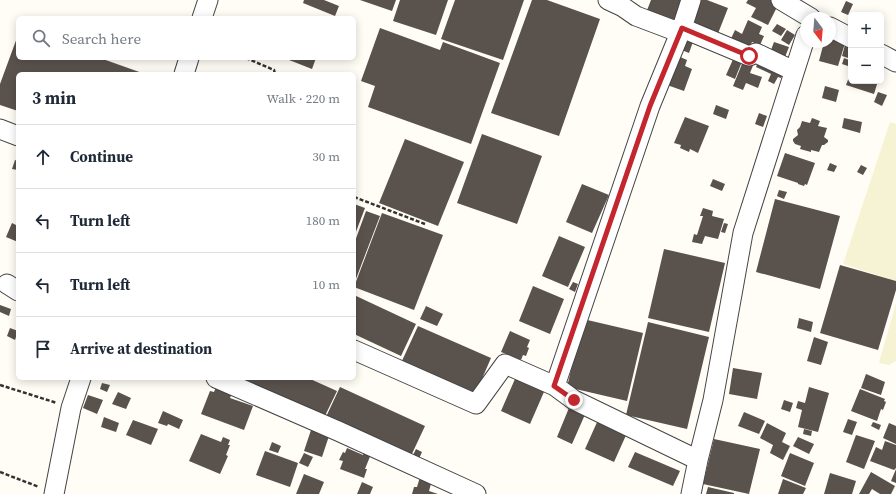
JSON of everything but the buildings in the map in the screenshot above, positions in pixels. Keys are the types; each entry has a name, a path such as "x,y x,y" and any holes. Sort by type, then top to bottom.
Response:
{"street":[{"path":"203,16 208,0"},
{"path":"608,0 623,7 636,16 673,30 682,28 749,56 756,53 794,71"},
{"path":"554,386 650,106 682,28 691,0"},
{"path":"788,2 803,12"},
{"path":"836,30 848,36"},
{"path":"691,494 713,400 743,233 802,48"},
{"path":"884,56 896,62"},
{"path":"185,72 188,60"},
{"path":"0,129 16,135"},
{"path":"356,351 476,404 505,364 554,386 574,400 698,460"},
{"path":"54,494 70,408 80,380"},
{"path":"221,380 345,434 476,494"}],"path":[{"path":"251,60 274,70 274,72"},
{"path":"356,198 425,224"},
{"path":"0,385 70,408"},
{"path":"0,472 54,494"}],"shaded area":[{"path":"890,122 896,124 896,281 843,264"},
{"path":"896,303 896,361 889,365 879,363"}],"route":[{"path":"574,400 554,386 650,106 682,28 749,56"}]}
